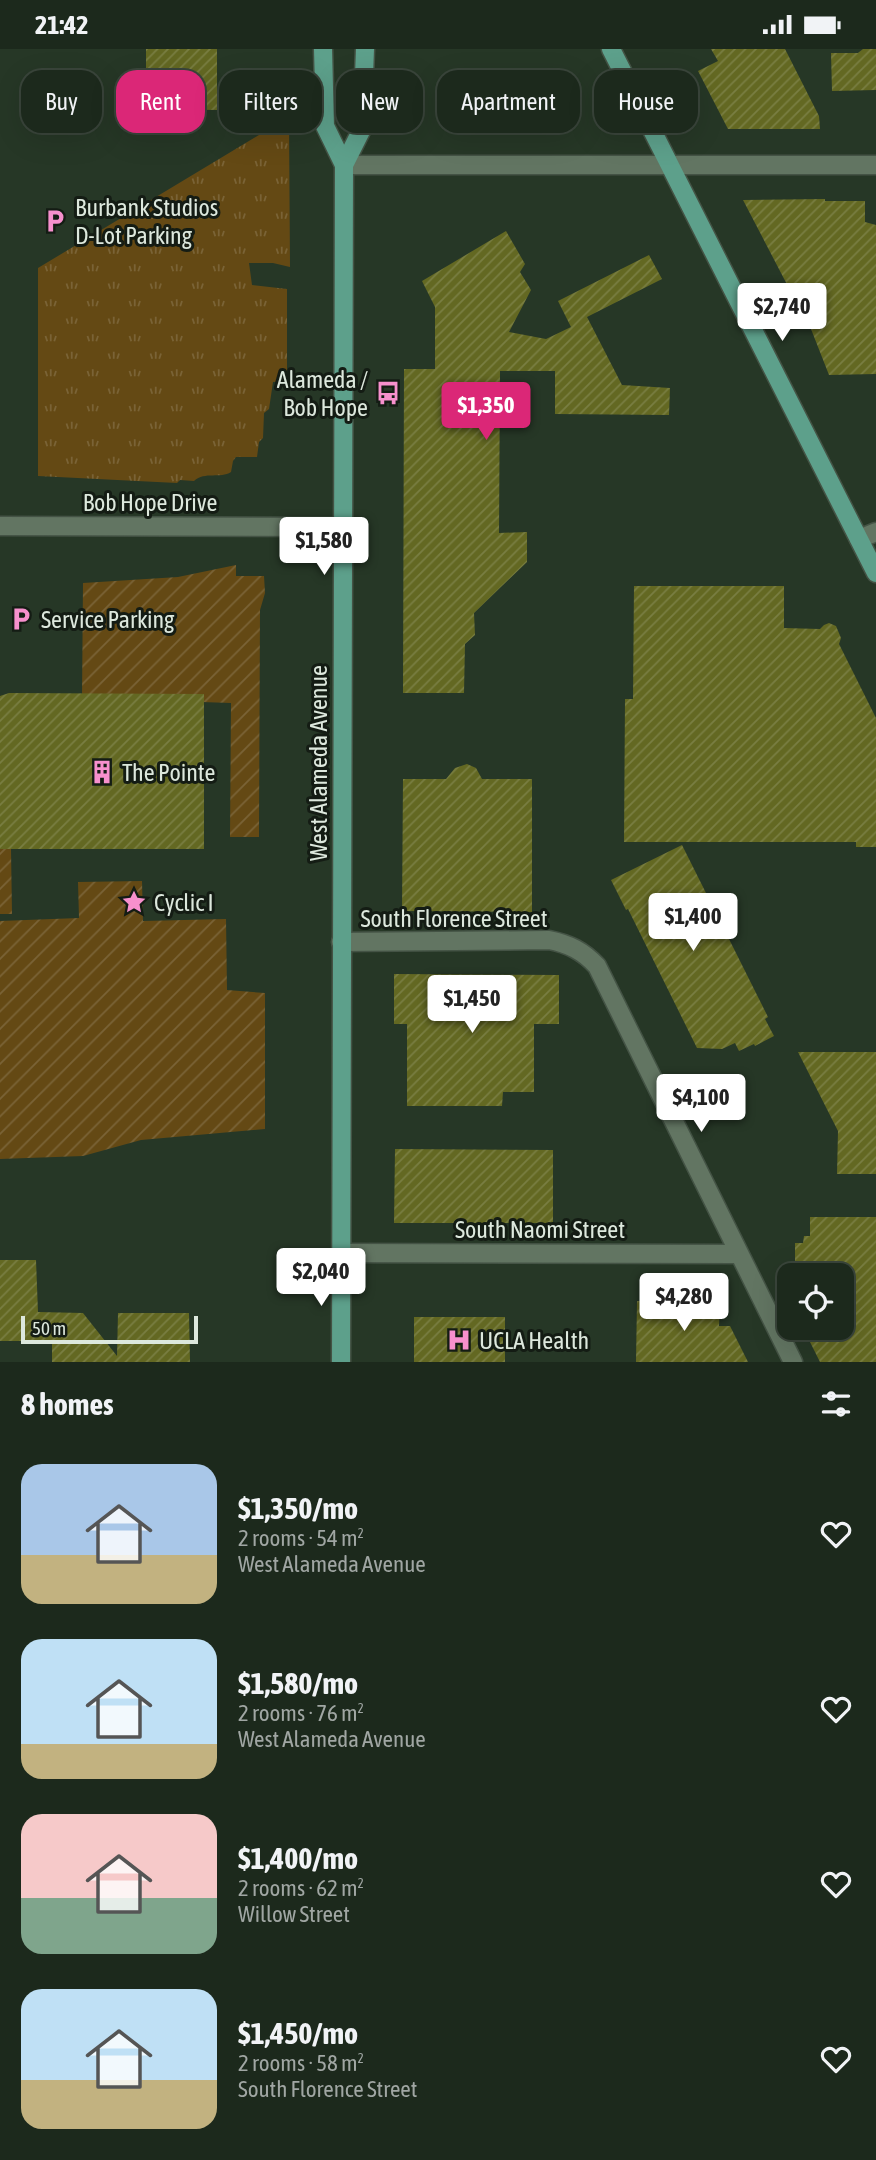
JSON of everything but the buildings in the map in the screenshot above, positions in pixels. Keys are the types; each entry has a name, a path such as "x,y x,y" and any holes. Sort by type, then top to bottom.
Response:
{"main road":[{"name":"West Alameda Avenue","path":"323,49 325,126 344,165 341,1362"},
{"name":"West Alameda Avenue","path":"344,165 362,129 365,49"},
{"path":"611,49 876,573"}],"street":[{"path":"344,165 876,165"},
{"name":"Bob Hope Drive","path":"0,526 343,527"},
{"path":"859,539 876,531"},
{"name":"South Florence Street","path":"341,942 549,940 567,944 586,954 597,966 739,1254"},
{"name":"South Naomi Street","path":"341,1253 739,1254"},
{"path":"739,1254 793,1362"}],"green space":[{"path":"262,133 289,133 290,267 273,263 249,263 252,285 287,289 287,381 273,382 269,409 264,413 263,438 259,442 257,457 236,457 231,472 227,474 203,476 194,481 180,480 177,483 38,476 38,268"},
{"path":"236,565 236,576 264,576 265,593 260,610 259,837 230,837 231,703 82,698 83,583 178,577"},
{"path":"0,849 11,849 12,914 0,914"},
{"path":"142,881 143,921 226,919 227,990 265,993 265,1129 141,1140 83,1156 0,1159 0,921 79,918 78,882"}],"place":[{"name":"Burbank Studios D-Lot Parking","path":"55,221"},
{"name":"Alameda / Bob Hope","path":"388,393"},
{"name":"Service Parking","path":"21,619"},
{"name":"The Pointe","path":"102,772"},
{"name":"Cyclic I","path":"134,902"},
{"name":"UCLA Health","path":"459,1340"}]}
